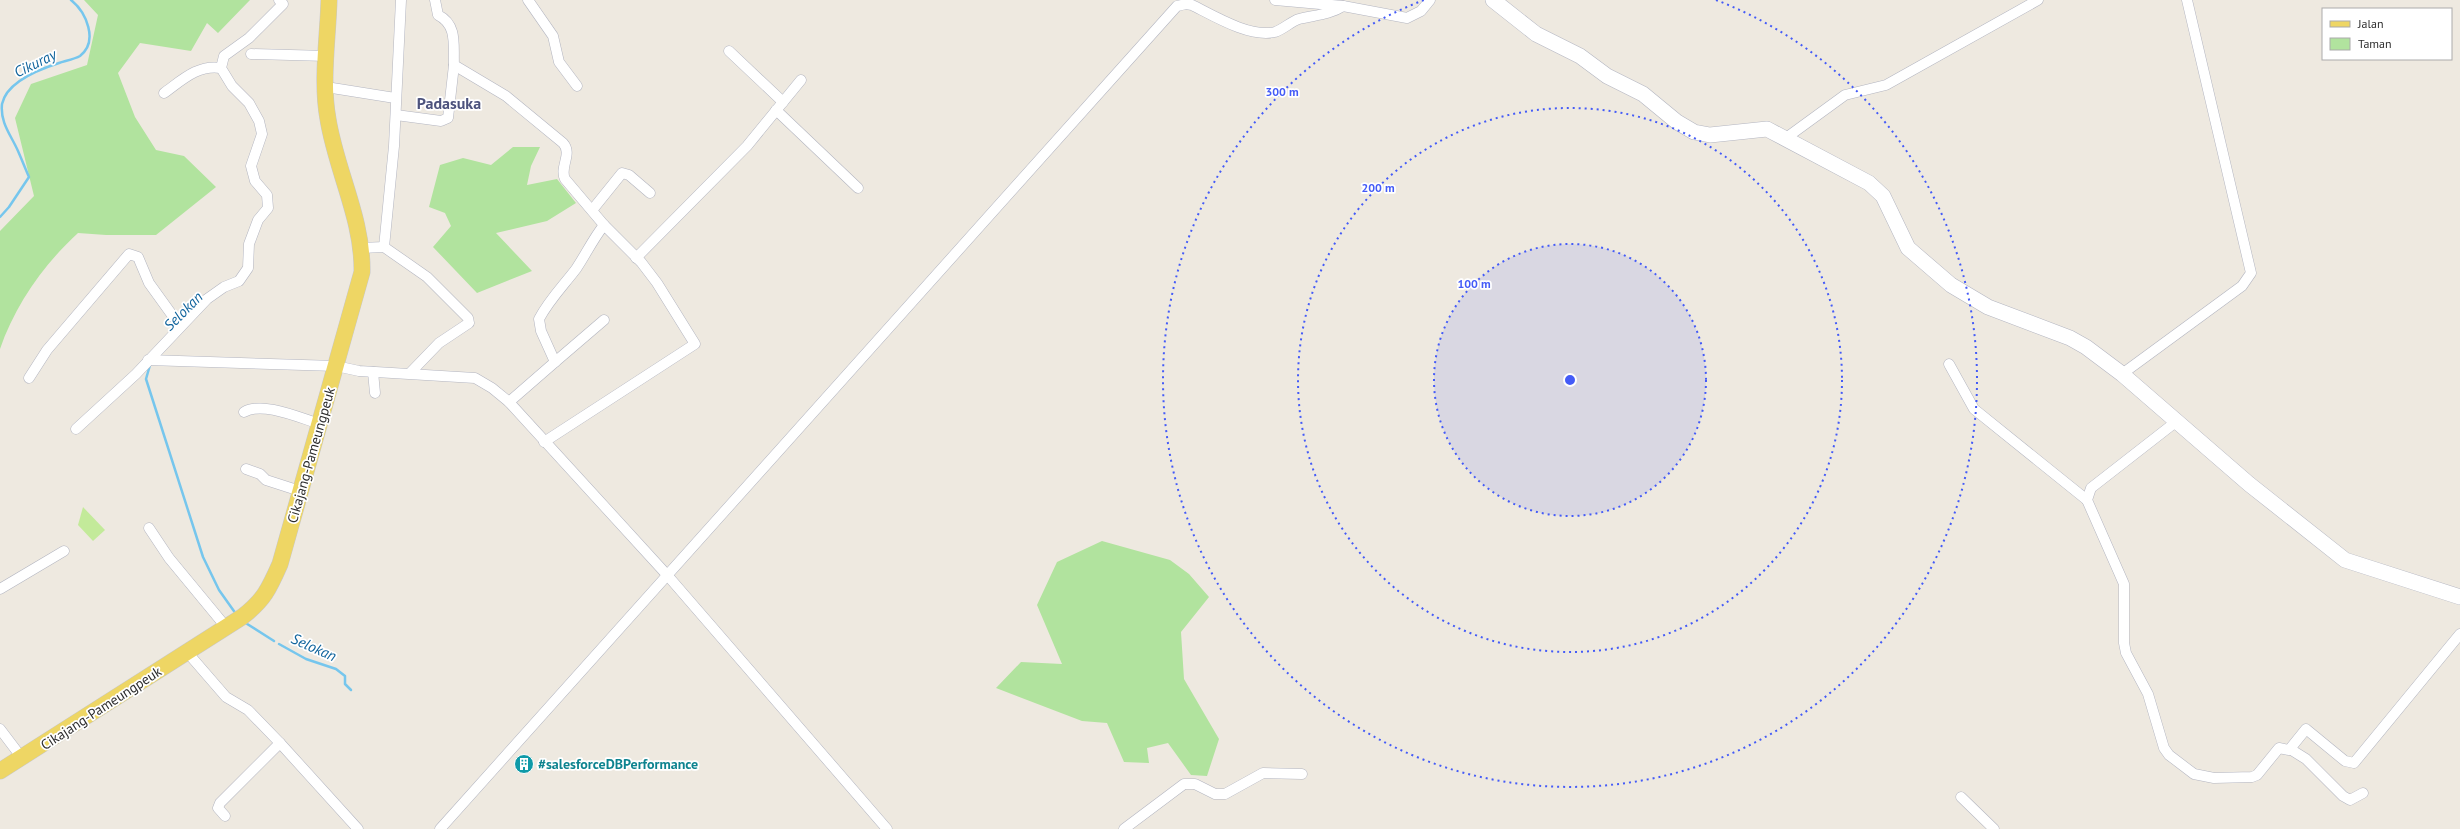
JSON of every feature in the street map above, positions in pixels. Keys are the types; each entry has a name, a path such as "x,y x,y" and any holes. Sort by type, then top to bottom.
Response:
{"main road":[{"name":"Cikajang-Pameungpeuk","path":"0,771 234,622 262,600 269,589 280,564 361,277 361,248 354,215 329,127 326,87 329,0"}],"street":[{"path":"76,429 153,360 180,326 207,299 224,287 239,281 248,268 249,244 258,220 268,208 267,195 255,182 251,166 262,134 259,121 249,103 232,86 221,68 224,56 249,38 283,4 279,0"},
{"path":"384,247 396,115 395,98 401,0"},
{"path":"396,115 441,121 448,118 454,65 451,26 447,20 438,16 435,0"},
{"path":"528,0 553,36 559,62 577,86"},
{"path":"1276,0 1343,6 1407,18 1421,11 1430,0"},
{"path":"1493,0 1536,34 1580,56 1607,76 1643,94 1676,122 1694,132 1710,135 1762,128 1773,131 1875,187 1883,196 1908,248 1951,285 1988,307 2070,338 2122,374 2249,484 2345,560 2460,597"},
{"path":"1786,138 1845,96 1886,85 2038,0"},
{"path":"2122,374 2242,286 2251,273 2187,0"},
{"path":"440,829 1177,6 1186,4 1192,5 1236,27 1263,32 1280,30 1290,22 1332,13 1343,6"},
{"path":"729,51 783,102"},
{"path":"251,54 327,56"},
{"path":"454,65 506,96 563,143 567,153 563,176 604,225 657,282 695,344 544,442"},
{"path":"164,93 195,71 213,67 221,68"},
{"path":"636,258 741,152 801,80"},
{"path":"326,87 395,98"},
{"path":"776,110 858,188"},
{"path":"592,209 622,173 628,175 650,193"},
{"path":"555,362 541,331 539,319 553,295 575,270 593,239 604,225"},
{"path":"361,248 384,247 427,277 468,318 468,323 439,343 411,372"},
{"path":"29,378 48,350 129,254 138,257 149,283 180,326"},
{"path":"509,402 604,320"},
{"path":"153,360 336,366 373,372 411,372 475,378 492,388 509,402 668,576 887,829"},
{"path":"1949,364 1966,391 1971,406 2086,500 2124,584 2124,649 2148,694 2164,748 2169,755 2200,777 2252,777 2264,769 2279,748 2288,751 2306,729 2345,761 2354,763 2460,634"},
{"path":"373,372 375,393"},
{"path":"244,412 255,407 265,408 320,424"},
{"path":"2086,500 2091,488 2177,421"},
{"path":"246,469 260,474 266,480 300,491"},
{"path":"149,528 169,558 234,622"},
{"path":"0,589 64,551"},
{"path":"187,652 226,697 248,710 280,743 358,829"},
{"path":"0,729 22,758"},
{"path":"225,816 218,808 220,803 280,743"},
{"path":"2290,749 2306,759 2343,796 2350,800 2363,793"},
{"path":"1124,829 1184,784 1195,784 1215,794 1226,794 1263,773 1302,774"},
{"path":"1961,797 1994,829"}],"green space":[{"path":"84,0 250,0 218,33 207,23 191,51 140,43 118,73 135,117 156,150 184,156 216,187 156,235 106,235 78,233 54,258 32,286 22,301 6,333 0,349 0,231 34,196 15,118 31,84 87,65 98,15"},
{"path":"513,147 540,147 531,166 527,185 557,179 576,203 547,221 496,233 532,271 477,293 433,247 451,226 445,213 429,207 440,165 463,158 491,165"},
{"path":"83,507 105,530 93,541 78,525"},
{"path":"1102,541 1170,560 1189,574 1209,597 1181,632 1184,679 1219,739 1207,776 1191,775 1168,743 1147,748 1149,763 1124,762 1107,723 1082,721 996,688 1021,662 1062,664 1037,605 1057,562"}],"waterway":[{"name":"Cikuray","path":"0,217 9,207 29,177 4,123 2,104 10,89 25,77 78,57 86,50 89,43 88,27 81,12 71,0"},
{"name":"Selokan","path":"150,365 146,379 203,557 219,590 236,614"},
{"name":"Selokan","path":"244,622 274,641"},
{"name":"Selokan","path":"279,644 306,659 336,669 345,676 345,684 351,690"}],"place":[{"name":"#salesforceDBPerformance","path":"524,764"}],"district":[{"name":"Padasuka","path":"449,103"}]}
